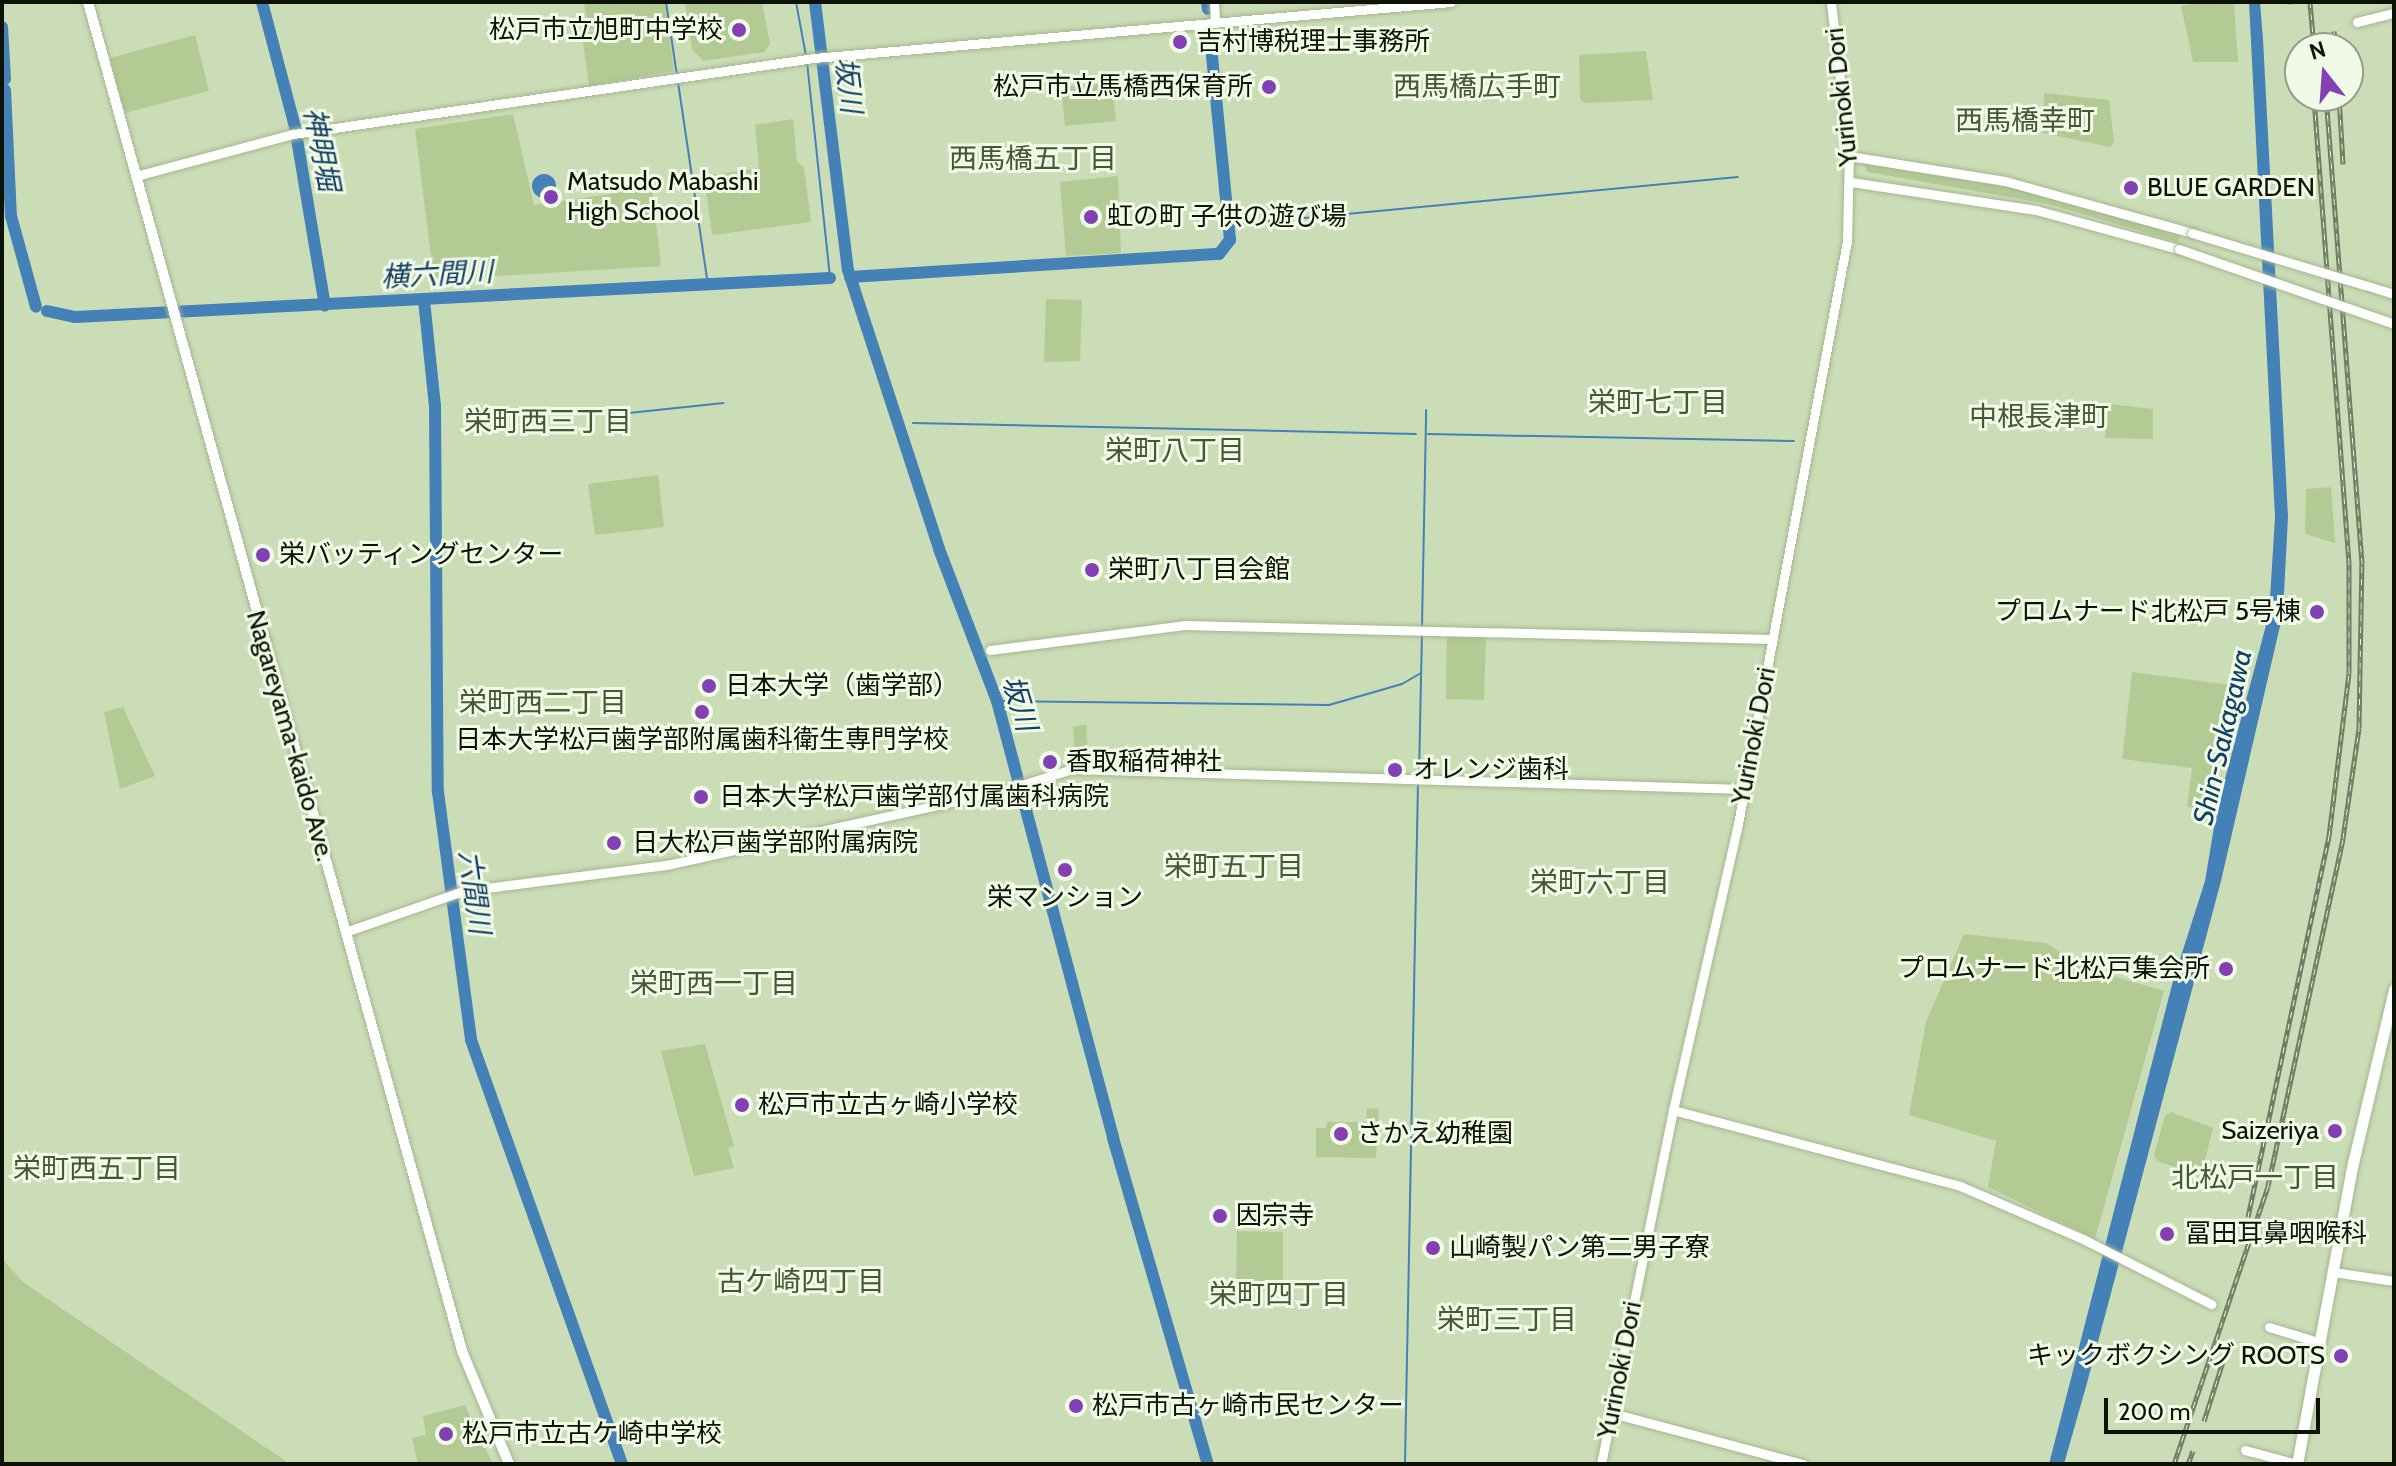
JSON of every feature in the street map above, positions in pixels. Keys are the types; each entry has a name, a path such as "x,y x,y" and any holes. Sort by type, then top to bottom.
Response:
{"highway":[{"path":"2297,1464 2333,1272 2394,989"}],"main road":[{"name":"Nagareyama-kaido Ave.","path":"88,2 462,1351 509,1464"}],"street":[{"path":"1211,20 1214,2"},
{"path":"136,176 297,133 815,58 1211,20 1451,2"},
{"name":"Yurinoki Dori","path":"1601,1464 1673,1110 1744,789 1847,241 1851,182 1831,2"},
{"path":"2357,22 2394,13"},
{"path":"1849,156 2005,181 2394,294"},
{"path":"1851,182 2036,210 2179,249 2394,324"},
{"path":"990,650 1184,625 1773,639"},
{"path":"344,928 461,892 624,874 1010,788 1080,769 1744,789"},
{"path":"1673,1110 1960,1186 2098,1246 2211,1304"},
{"path":"2333,1272 2394,1281"},
{"path":"2269,1327 2321,1343"},
{"path":"1612,1413 1803,1464"},
{"path":"2245,1450 2297,1464"}],"green space":[{"path":"584,2 665,2 668,19 588,30"},
{"name":"松戸市立旭町中学校","path":"685,2 762,2 770,44 764,52 703,61 692,49"},
{"path":"2234,2 2238,62 2193,62 2181,6"},
{"path":"668,23 674,71 589,86 582,33"},
{"path":"195,35 209,91 125,113 110,58"},
{"path":"1646,51 1653,100 1585,103 1580,99 1579,55"},
{"path":"1112,83 1116,121 1065,126 1061,87"},
{"path":"2044,93 2109,100 2114,142 2110,147 2043,133"},
{"path":"513,114 534,205 652,188 661,266 434,280 415,129"},
{"path":"793,119 797,162 804,167 811,222 712,235 704,176 759,168 755,125"},
{"path":"1869,162 2022,190 2180,235 2178,242 2048,204 1868,172 1863,164"},
{"name":"虹の町 子供の遊び場","path":"1118,176 1121,253 1066,256 1060,182"},
{"path":"1046,299 1082,300 1080,361 1044,362"},
{"path":"2109,404 2153,409 2153,439 2105,438"},
{"path":"658,475 664,527 595,535 588,484"},
{"path":"2331,487 2335,543 2305,534 2306,489"},
{"path":"1447,635 1486,636 1484,700 1446,699"},
{"path":"2132,672 2238,686 2208,810 2187,807 2192,768 2122,759"},
{"path":"123,707 155,776 120,789 104,712"},
{"path":"1086,725 1089,759 1075,758 1073,726"},
{"path":"1964,934 2046,943 2083,967 2164,991 2095,1239 1988,1187 1996,1141 1909,1115 1926,1022"},
{"path":"705,1044 734,1146 728,1148 734,1168 694,1176 661,1051"},
{"path":"1367,1108 1379,1109 1376,1158 1316,1157 1316,1128 1326,1128 1327,1122 1366,1122"},
{"path":"2171,1112 2213,1128 2202,1172 2196,1174 2157,1161 2154,1155 2165,1116"},
{"path":"1237,1231 1283,1232 1283,1292 1236,1291"},
{"path":"2,1259 23,1282 290,1464 2,1464"},
{"path":"465,1405 493,1464 418,1464 412,1438 426,1435 423,1416"}],"water":[{"path":"2249,2 2260,2 2263,39 2288,517 2283,613 2221,881 2087,1383 2064,1464 2049,1464 2173,981 2205,881 2217,809 2269,614 2275,517"},
{"path":"544,174 555,181 556,186 549,197 544,198 533,191 532,186 539,175"}],"waterway":[{"name":"神明堀","path":"262,2 295,127 325,306"},
{"path":"666,2 677,76"},
{"path":"796,2 806,56"},
{"name":"坂川","path":"815,2 848,270 939,549 997,701 1113,1138 1208,1464"},
{"path":"1207,2 1208,9"},
{"path":"850,277 1219,254 1230,240 1209,24"},
{"name":"横六間川","path":"2,27 5,79"},
{"path":"807,62 830,278"},
{"path":"678,82 708,284"},
{"name":"横六間川","path":"5,90 11,216 36,307"},
{"path":"1229,225 1738,177"},
{"name":"横六間川","path":"47,311 75,317 830,278"},
{"path":"2367,291 2385,295"},
{"name":"六間川","path":"424,300 435,406 438,792 471,1040 622,1464"},
{"path":"629,413 723,403"},
{"path":"1422,627 1426,410"},
{"path":"913,423 1416,434"},
{"path":"1428,434 1794,441"},
{"path":"1419,775 1422,633"},
{"path":"997,701 1329,705 1402,684 1421,673"},
{"path":"1405,1464 1418,781"}],"railway":[{"path":"2310,2 2313,32"},
{"path":"2248,1217 2329,836 2349,673 2349,563 2315,112"},
{"path":"2174,1464 2268,1186 2343,838 2359,728 2362,563 2327,112"},
{"path":"2340,112 2343,164"},
{"path":"2204,1421 2226,1352"},
{"path":"2188,1464 2193,1451"}],"place":[{"name":"松戸市立旭町中学校","path":"739,30"},
{"name":"吉村博税理士事務所","path":"1180,42"},
{"name":"松戸市立馬橋西保育所","path":"1269,87"},
{"name":"BLUE GARDEN","path":"2131,188"},
{"name":"Matsudo Mabashi High School","path":"551,197"},
{"name":"虹の町 子供の遊び場","path":"1091,217"},
{"name":"栄バッティングセンター","path":"263,555"},
{"name":"栄町八丁目会館","path":"1092,570"},
{"name":"プロムナード北松戸 5号棟","path":"2317,612"},
{"name":"日本大学（歯学部）","path":"709,686"},
{"name":"日本大学松戸歯学部附属歯科衛生専門学校","path":"702,712"},
{"name":"香取稲荷神社","path":"1050,762"},
{"name":"オレンジ歯科","path":"1395,770"},
{"name":"日本大学松戸歯学部付属歯科病院","path":"701,797"},
{"name":"日大松戸歯学部附属病院","path":"614,843"},
{"name":"栄マンション","path":"1065,870"},
{"name":"プロムナード北松戸集会所","path":"2226,969"},
{"name":"松戸市立古ヶ崎小学校","path":"742,1105"},
{"name":"Saizeriya","path":"2335,1131"},
{"name":"さかえ幼稚園","path":"1341,1134"},
{"name":"因宗寺","path":"1220,1216"},
{"name":"冨田耳鼻咽喉科","path":"2167,1234"},
{"name":"山崎製パン第二男子寮","path":"1433,1248"},
{"name":"キックボクシング ROOTS","path":"2341,1356"},
{"name":"松戸市古ヶ崎市民センター","path":"1076,1406"},
{"name":"松戸市立古ケ崎中学校","path":"446,1434"}],"district":[{"name":"西馬橋広手町","path":"1477,86"},
{"name":"西馬橋幸町","path":"2025,120"},
{"name":"西馬橋五丁目","path":"1033,158"},
{"name":"栄町七丁目","path":"1658,402"},
{"name":"中根長津町","path":"2039,416"},
{"name":"栄町西三丁目","path":"548,421"},
{"name":"栄町八丁目","path":"1175,450"},
{"name":"栄町西二丁目","path":"543,702"},
{"name":"栄町五丁目","path":"1234,866"},
{"name":"栄町六丁目","path":"1600,882"},
{"name":"栄町西一丁目","path":"714,983"},
{"name":"栄町西五丁目","path":"97,1168"},
{"name":"北松戸一丁目","path":"2255,1177"},
{"name":"古ケ崎四丁目","path":"801,1281"},
{"name":"栄町四丁目","path":"1279,1294"},
{"name":"栄町三丁目","path":"1507,1319"}],"water label":[{"name":"Shin-Sakagawa","path":"2222,737"}]}
